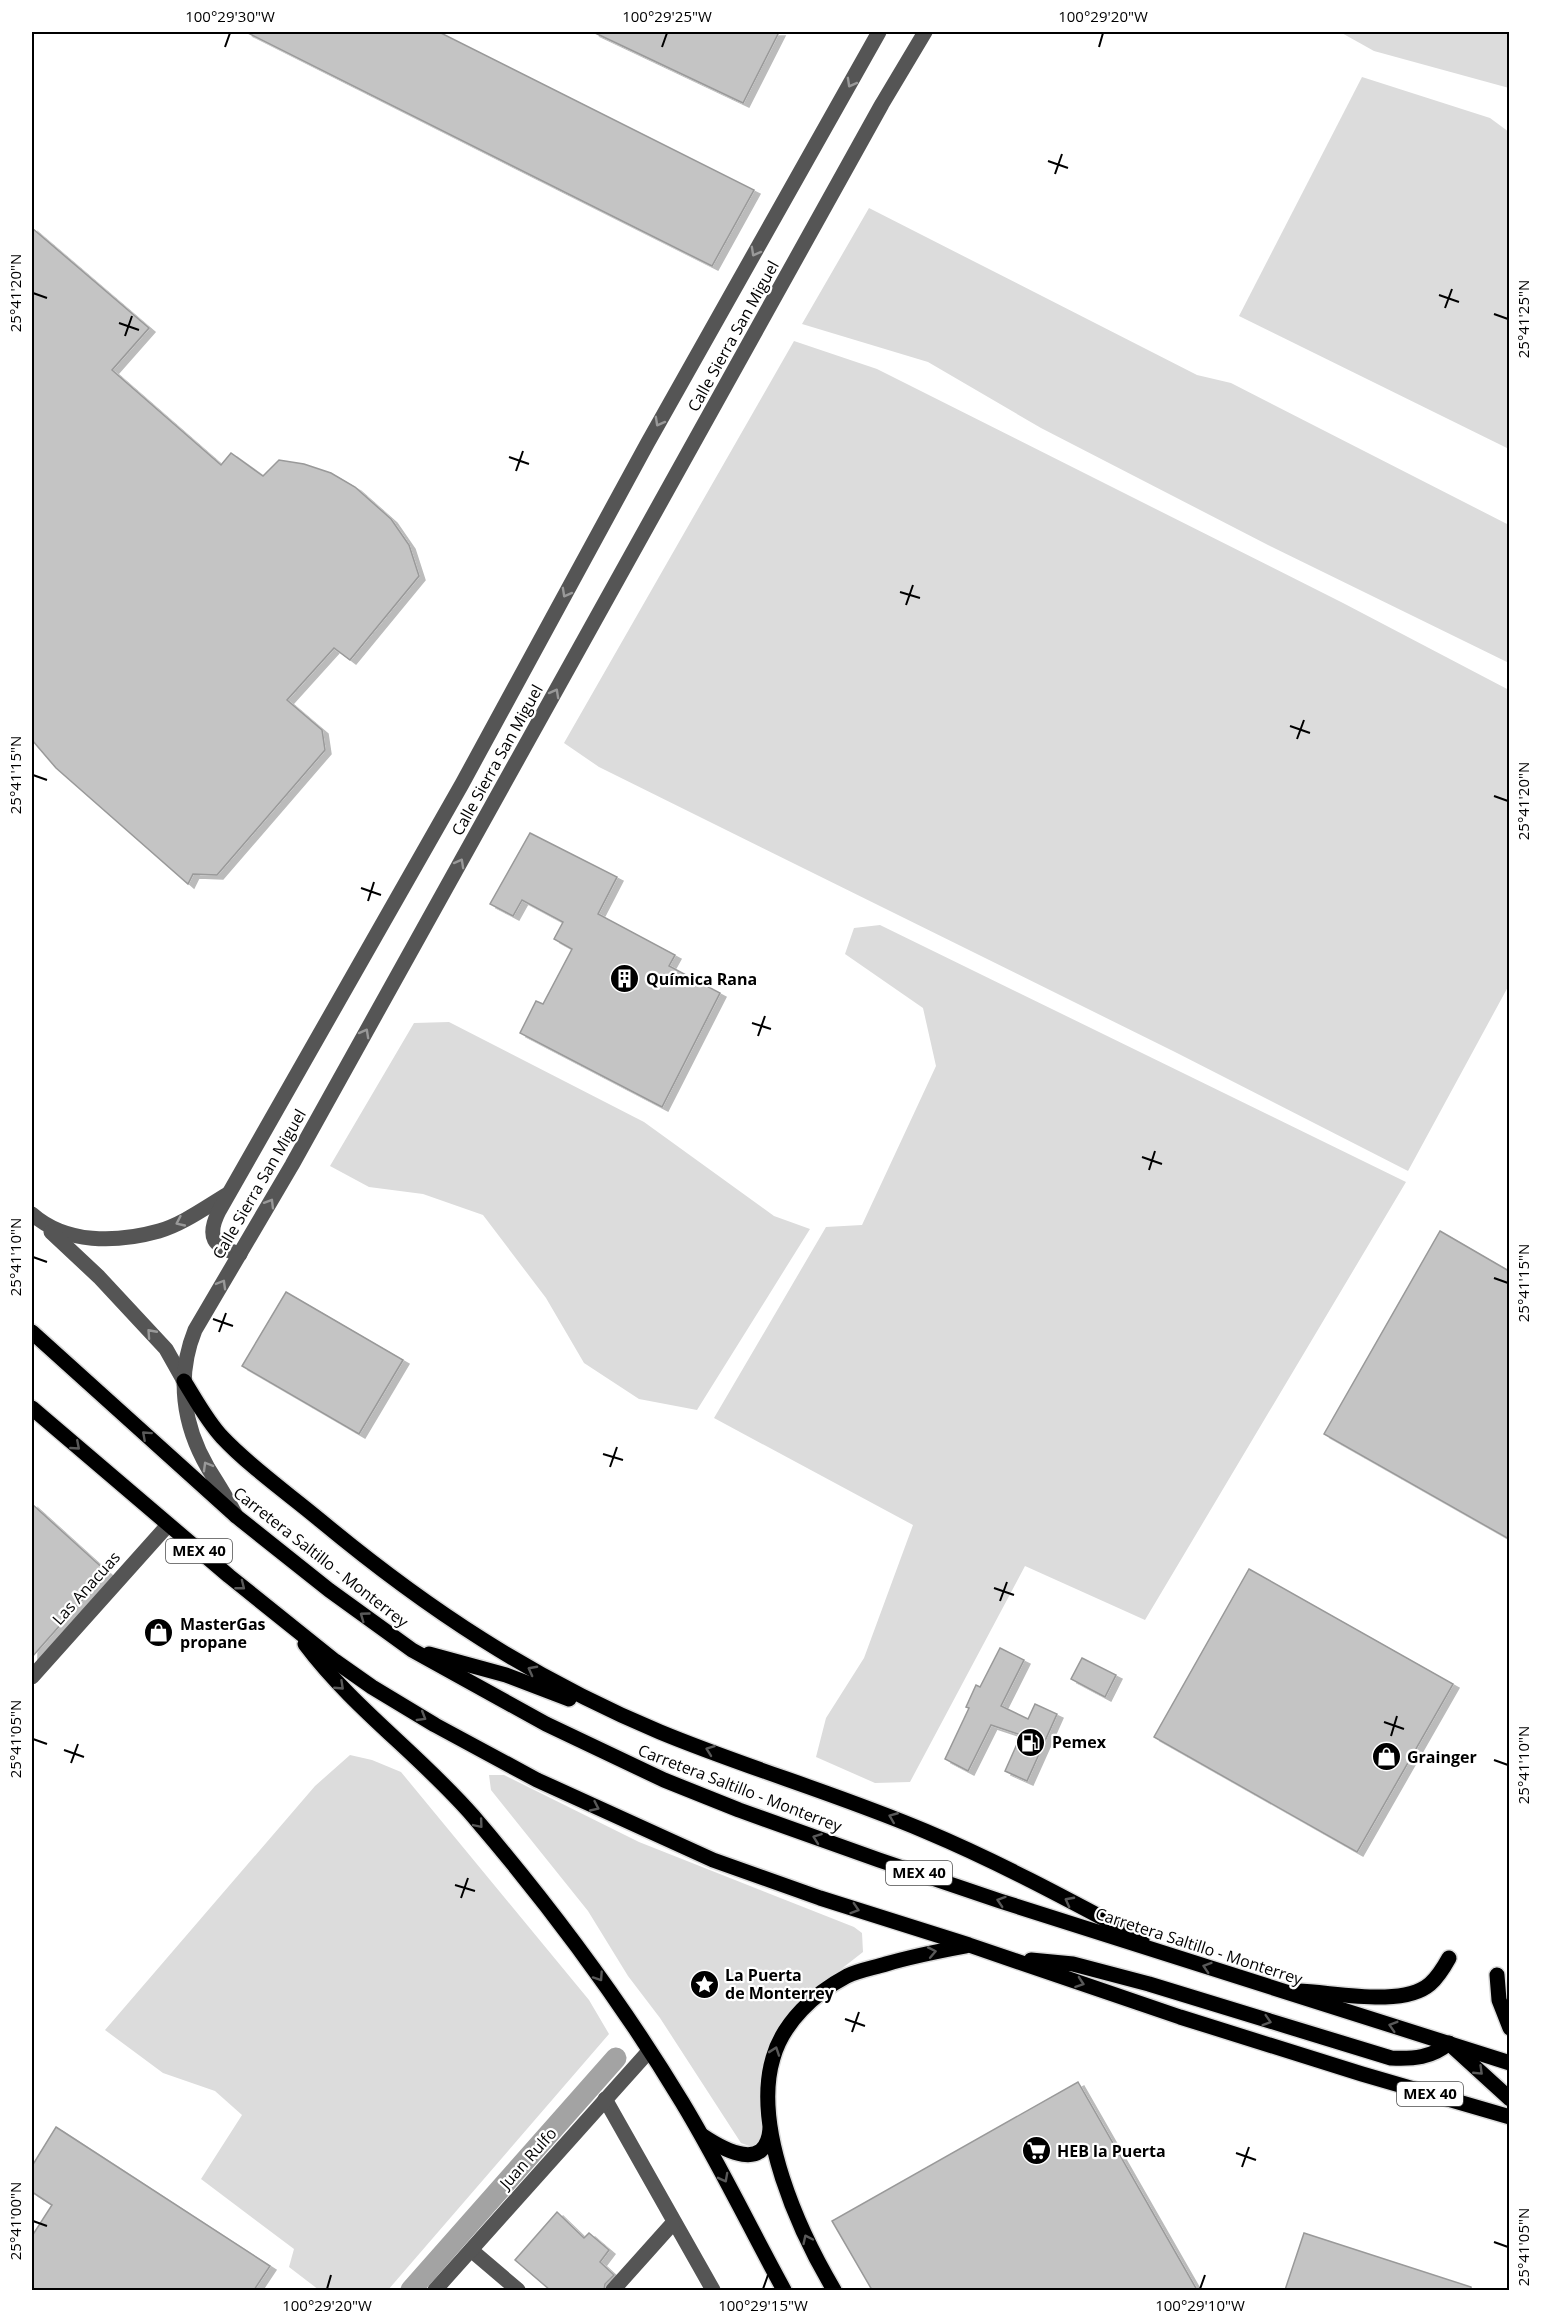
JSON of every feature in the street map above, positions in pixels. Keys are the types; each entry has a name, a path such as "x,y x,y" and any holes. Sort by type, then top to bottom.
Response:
{"main road":[{"name":"Carretera Saltillo - Monterrey","path":"32,1332 236,1516 329,1590 412,1650 546,1724 675,1784 739,1810 945,1882 1509,2063"},
{"path":"184,1381 224,1440 336,1534 434,1607 516,1661 595,1703 661,1732"},
{"name":"MEX 40","path":"32,1408 168,1525 290,1625 363,1680 426,1719 537,1780 712,1860 820,1898 969,1945 1180,2017 1506,2117"},
{"path":"290,1625 328,1675 429,1771 484,1830 546,1905 594,1969 649,2051 700,2134 784,2290"},
{"path":"412,1650 459,1660 506,1675 926,1831 1013,1871 1177,1957"},
{"path":"700,2134 732,2153 753,2153 765,2144 769,2135 769,2075 772,2058 779,2041 806,2005 826,1989 865,1969 969,1945"},
{"path":"1007,1958 1073,1964 1149,1984 1391,2058 1420,2058 1434,2054 1449,2043 1509,2099"},
{"path":"1279,1991 1380,1998 1410,1994 1430,1984 1449,1958"},
{"path":"1497,1975 1499,2000 1509,2028"},
{"path":"770,2120 787,2192 834,2290"}],"street":[{"name":"Calle Sierra San Miguel","path":"240,1254 217,1245 213,1236 213,1225 462,784 647,444 879,32"},
{"name":"Calle Sierra San Miguel","path":"236,1516 195,1443 184,1403 186,1357 195,1330 292,1165 924,32"},
{"path":"36,1218 69,1235 103,1240 120,1238 160,1231 192,1216 231,1193"},
{"path":"36,1218 99,1277 166,1349 184,1381"},
{"name":"Las Anacuas","path":"32,1677 168,1525"},
{"name":"Juan Rulfo","path":"435,2290 649,2051"},
{"path":"605,2099 712,2290"},
{"path":"613,2290 673,2223"},
{"path":"471,2250 518,2290"}],"shaded area":[{"path":"1340,32 1509,32 1509,88 1374,51"},
{"path":"1362,77 1490,118 1509,132 1509,449 1239,316"},
{"path":"869,208 1197,375 1231,383 1509,525 1509,663 1268,545 1041,428 928,362 802,324"},
{"path":"794,341 877,369 1343,603 1509,690 1509,985 1408,1171 1175,1052 599,767 564,743"},
{"path":"880,925 1406,1182 1145,1620 1025,1566 910,1782 875,1783 816,1757 826,1718 864,1658 913,1525 714,1418 826,1227 862,1225 936,1066 923,1008 845,954 854,928"},
{"path":"449,1022 644,1122 774,1216 810,1229 697,1410 639,1399 584,1363 546,1298 483,1215 423,1194 369,1187 330,1166 414,1023"},
{"path":"350,1755 372,1760 401,1772 589,2000 609,2034 388,2290 319,2290 289,2267 294,2249 201,2179 242,2115 215,2091 163,2073 105,2030 315,1786"},
{"path":"489,1775 504,1775 639,1842 854,1927 862,1933 863,1952 795,2005 771,2050 765,2137 755,2148 741,2143 660,2018 628,1976 588,1911 491,1790"}],"building":[{"path":"246,32 439,32 754,190 712,266"},
{"path":"593,32 779,32 743,103"},
{"path":"32,228 149,328 112,370 221,465 231,453 263,476 279,460 304,464 331,473 355,487 391,519 409,545 419,576 350,660 334,648 287,700 322,730 325,750 217,875 193,874 188,884 56,768 32,740"},
{"name":"Química Rana","path":"530,833 617,877 598,914 675,955 669,966 720,993 662,1107 520,1033 536,1001 543,1004 572,949 554,939 563,922 522,900 513,916 490,904"},
{"path":"1440,1231 1509,1271 1509,1539 1324,1434"},
{"path":"286,1292 403,1360 359,1434 242,1366"},
{"path":"32,1504 107,1572 32,1657"},
{"path":"1249,1569 1453,1684 1357,1852 1154,1737"},
{"path":"1000,1648 1024,1660 1001,1706 1028,1719 1035,1704 1057,1714 1027,1781 1005,1771 1021,1735 991,1725 968,1771 945,1759 969,1708 966,1707 976,1685 980,1687"},
{"path":"1082,1658 1116,1675 1105,1697 1071,1679"},
{"name":"HEB la Puerta","path":"1078,2082 1197,2290 872,2290 832,2221"},
{"path":"56,2127 270,2266 254,2290 32,2290 32,2236 52,2205 32,2192 32,2166"},
{"path":"557,2212 584,2238 589,2233 609,2250 600,2262 614,2275 605,2284 604,2290 550,2290 515,2260"},
{"path":"1304,2233 1471,2287 1471,2290 1285,2290"}],"waterway":[{"path":"411,2290 616,2058"}],"place":[{"name":"Química Rana","path":"625,979"},
{"name":"MasterGas propane","path":"159,1633"},
{"name":"Pemex","path":"1031,1742"},
{"name":"Grainger","path":"1386,1757"},
{"name":"La Puerta de Monterrey","path":"704,1984"},
{"name":"HEB la Puerta","path":"1036,2151"}]}
